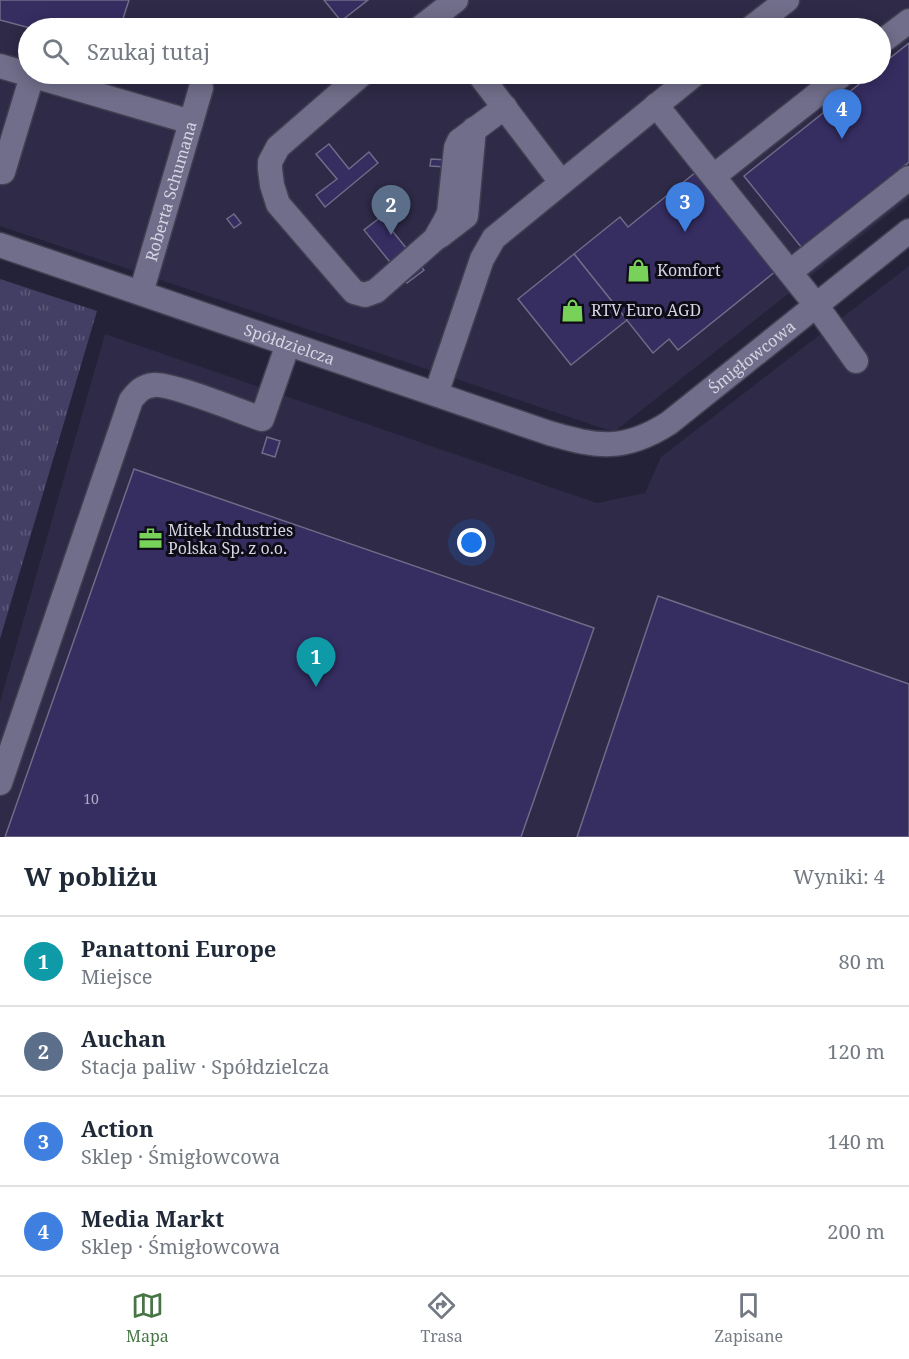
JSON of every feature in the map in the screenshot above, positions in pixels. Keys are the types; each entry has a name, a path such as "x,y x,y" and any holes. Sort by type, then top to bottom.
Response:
{"street":[{"path":"439,18 456,0"},
{"path":"764,18 787,0"},
{"path":"891,35 909,21"},
{"path":"0,66 18,72"},
{"path":"0,172 3,172 30,84"},
{"path":"60,84 191,122"},
{"path":"351,84 275,152 270,169 276,199 335,272 354,292 364,295 376,291 435,239 449,213 456,148 459,141 505,106"},
{"path":"487,84 561,182"},
{"path":"436,394 487,247 503,229 682,84"},
{"path":"714,176 830,84"},
{"name":"Roberta Schumana","path":"141,293 201,88"},
{"path":"656,105 816,305 855,361"},
{"path":"790,272 909,178"},
{"name":"Śmigłowcowa","path":"579,441 604,445 621,444 639,440 659,430 909,231"},
{"name":"Spółdzielcza","path":"0,245 549,433 579,441"},
{"path":"0,783 131,399 141,388 156,384 262,419 288,344"}],"shaded area":[{"path":"0,0 909,0 909,198 614,432 0,226"},
{"path":"909,266 909,837 0,837 0,702 105,334 597,503 645,493 661,457"}],"green space":[{"path":"0,279 97,311 0,639"}],"building":[{"path":"0,0 129,0 123,18 18,18 18,25 0,20"},
{"path":"324,0 368,0 345,18 339,18"},
{"path":"909,43 909,162 802,248 744,176 859,84 891,84 891,57"},
{"path":"329,144 349,169 369,152 378,163 325,207 316,195 337,179 316,154"},
{"path":"431,159 447,160 446,167 430,166"},
{"path":"696,172 776,271 678,350 669,339 653,353 574,254 620,217 628,227"},
{"path":"234,214 241,223 234,228 227,219"},
{"path":"381,217 424,270 407,283 364,230"},
{"name":"RTV Euro AGD","path":"574,254 627,320 571,365 518,299"},
{"path":"267,437 280,441 275,457 262,453"},
{"path":"134,469 594,628 521,837 5,837"},
{"path":"658,596 909,684 909,837 577,837"}],"place":[{"name":"Media Markt","path":"842,139"},
{"name":"Action","path":"685,232"},
{"name":"Auchan","path":"391,235"},
{"name":"Komfort","path":"639,270"},
{"name":"RTV Euro AGD","path":"573,310"},
{"name":"Mitek Industries Polska Sp. z o.o.","path":"150,539"},
{"name":"Panattoni Europe","path":"316,687"}]}
